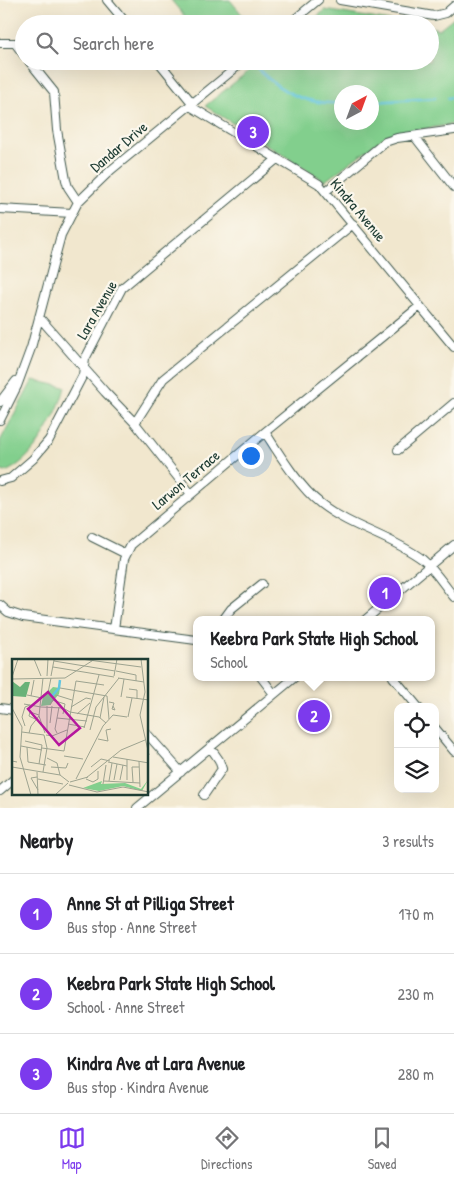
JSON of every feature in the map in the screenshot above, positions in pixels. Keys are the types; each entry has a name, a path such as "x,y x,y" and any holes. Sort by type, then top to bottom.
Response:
{"street":[{"path":"107,0 120,15"},
{"path":"340,0 428,15"},
{"path":"299,15 313,2"},
{"path":"438,15 446,13 454,6"},
{"path":"0,43 15,44"},
{"path":"36,70 54,92 57,130 66,180 68,187 78,202"},
{"name":"Kindra Avenue","path":"165,70 191,105 319,184 454,347"},
{"name":"Dandar Drive","path":"0,420 10,401 31,348 58,244 78,202 111,170 233,70"},
{"path":"326,191 386,142 397,138 454,130"},
{"path":"414,137 454,187"},
{"name":"Lara Avenue","path":"0,481 11,478 33,459 49,440 83,375 85,359 122,288 277,159"},
{"path":"0,210 72,213"},
{"path":"135,423 163,379 353,224"},
{"name":"Larwon Terrace","path":"126,554 136,540 190,494 420,306"},
{"path":"39,317 104,392 135,423 190,494"},
{"path":"0,402 19,378"},
{"path":"398,450 454,403"},
{"path":"265,432 292,471 319,503 338,515 401,546 423,560 454,597"},
{"path":"92,536 126,554 114,629"},
{"path":"370,616 454,545"},
{"path":"226,616 231,609 262,584"},
{"path":"0,605 8,612 23,617 193,640"},
{"path":"264,681 274,694"},
{"path":"137,808 290,681"},
{"path":"396,681 415,703"},
{"path":"439,733 454,751"},
{"path":"149,735 181,772"},
{"path":"204,795 222,769 219,760 210,747"},
{"path":"0,791 12,781"}],"green space":[{"path":"171,0 230,0 242,15 184,15"},
{"path":"325,10 355,15 319,15"},
{"path":"454,17 454,124 387,135 325,181 205,106 250,70 439,70 439,29"},
{"path":"33,380 65,387 62,398 51,423 35,448 16,466 5,472 0,470 0,441"}],"waterway":[{"path":"259,70 287,92 307,100 334,103"},
{"path":"448,98 454,97"},
{"path":"379,102 435,98"}],"place":[{"name":"Kindra Ave at Lara Avenue","path":"253,132"},
{"name":"Anne St at Pilliga Street","path":"385,593"},
{"name":"Keebra Park State High School","path":"314,716"}]}
